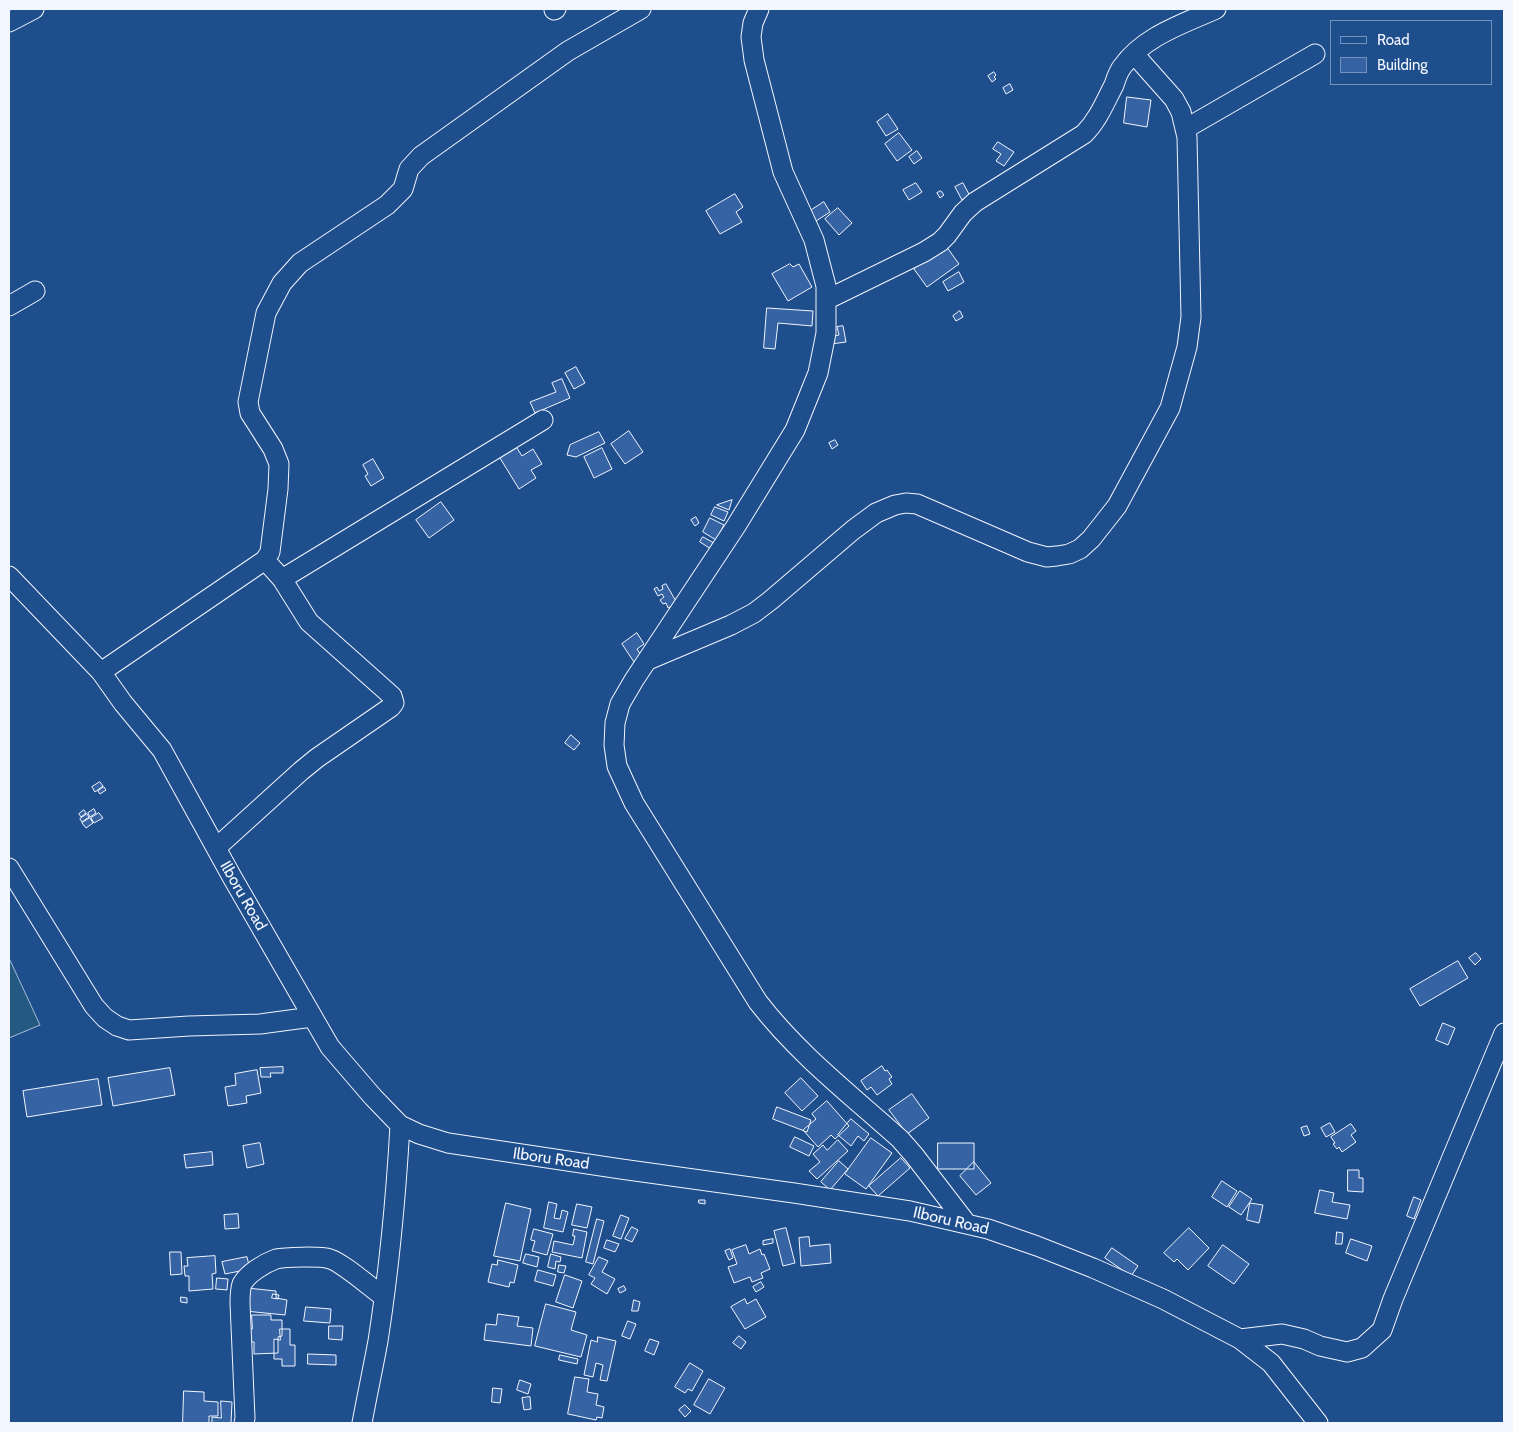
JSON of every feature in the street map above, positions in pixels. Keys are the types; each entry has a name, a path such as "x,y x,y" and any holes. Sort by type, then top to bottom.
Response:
{"street":[{"path":"9,22 34,9"},
{"path":"101,672 265,560 270,552 279,464 273,449 250,413 248,402 266,312 282,283 300,262 397,197 403,189 409,169 421,156 568,51 641,9"},
{"path":"826,300 932,247 947,235 975,202 1084,134 1094,124 1122,68 1140,47 1156,37 1216,9"},
{"path":"756,10 751,37 754,60 783,172 814,240 826,286 826,333 818,373 794,430 736,526 620,704 614,723 614,745 617,766 634,803 758,1002 775,1024 818,1066 900,1139 914,1154 967,1224"},
{"path":"648,660 731,625 754,613 853,530 876,513 894,505 917,504 1028,552 1047,557 1069,554 1080,549 1091,539 1118,506 1170,408 1187,347 1191,317 1188,137 1174,99 1134,54"},
{"path":"1186,129 1315,54"},
{"path":"9,306 35,291"},
{"path":"282,579 543,420"},
{"path":"216,848 301,771 394,703 392,696 309,622 282,579 265,560"},
{"name":"Ilboru Road","path":"9,576 101,672 123,703 162,750 330,1047 400,1125 419,1134 448,1143 497,1152 910,1211 988,1229 1093,1268 1163,1299 1240,1339 1272,1363 1318,1423"},
{"path":"9,868 94,1006 105,1018 117,1026 128,1030 260,1024 312,1017"},
{"path":"1240,1339 1282,1334 1347,1352 1362,1348 1382,1330 1393,1299 1504,1033"},
{"path":"362,1423 378,1341 384,1297 400,1125"},
{"path":"244,1423 240,1303 241,1288 249,1276 277,1259 314,1257 330,1259 384,1297"}],"shaded area":[{"path":"9,958 40,1025 9,1038"}],"building":[{"path":"994,72 996,79 992,82 988,76"},
{"path":"1010,84 1013,90 1006,94 1003,88"},
{"path":"1127,97 1151,100 1147,127 1124,123"},
{"path":"888,114 898,129 886,136 877,122"},
{"path":"899,133 912,150 897,161 885,144"},
{"path":"998,142 1014,152 1004,166 996,161 1001,154 993,149"},
{"path":"917,151 922,158 914,164 909,157"},
{"path":"916,183 922,192 909,200 903,190"},
{"path":"963,183 970,196 962,200 955,187"},
{"path":"941,191 944,195 940,198 937,193"},
{"path":"735,194 743,207 736,212 742,222 720,234 706,211"},
{"path":"824,202 830,212 816,221 810,211"},
{"path":"838,208 852,223 839,235 825,219"},
{"path":"946,246 959,264 927,287 914,269"},
{"path":"790,264 793,267 799,264 812,287 788,301 772,274"},
{"path":"959,272 964,282 948,291 943,282"},
{"path":"767,308 813,311 812,326 778,323 775,349 764,348"},
{"path":"960,311 963,317 956,321 953,316"},
{"path":"843,326 846,342 831,344 829,337 839,335 837,327"},
{"path":"576,367 585,383 574,389 565,373"},
{"path":"562,379 570,398 535,413 530,402 556,392 552,383"},
{"path":"629,431 643,452 625,464 611,444"},
{"path":"599,432 605,443 576,457 567,455 570,445"},
{"path":"835,440 838,445 832,449 829,443"},
{"path":"517,448 522,456 533,449 542,464 531,470 536,478 519,489 500,458"},
{"path":"602,448 612,469 594,478 584,457"},
{"path":"373,459 384,478 371,486 365,476 368,474 363,465"},
{"path":"732,500 729,510 717,505"},
{"path":"441,502 454,520 429,538 416,520"},
{"path":"715,507 728,512 724,521 711,515"},
{"path":"696,517 699,523 695,526 691,520"},
{"path":"710,518 724,525 716,540 703,532"},
{"path":"703,537 714,543 711,549 700,542"},
{"path":"666,584 677,603 668,608 666,603 663,604 660,600 664,597 662,594 658,596 654,589 657,587 659,591"},
{"path":"637,633 644,644 637,649 642,657 634,662 622,644"},
{"path":"571,735 580,743 574,750 565,743"},
{"path":"100,782 103,786 95,792 92,787"},
{"path":"104,787 106,790 100,794 98,791"},
{"path":"94,809 96,813 90,817 88,813"},
{"path":"84,810 86,813 81,817 79,814"},
{"path":"99,813 103,818 94,823 91,818"},
{"path":"87,814 89,817 82,822 80,819"},
{"path":"90,818 93,823 86,828 82,823"},
{"path":"1476,953 1481,959 1475,965 1469,958"},
{"path":"1458,961 1468,978 1420,1006 1410,989"},
{"path":"1443,1023 1455,1028 1448,1045 1436,1040"},
{"path":"882,1066 892,1077 889,1079 892,1084 877,1095 871,1087 867,1090 861,1081"},
{"path":"283,1067 283,1073 270,1073 271,1077 261,1077 260,1068"},
{"path":"170,1068 175,1095 113,1106 108,1078"},
{"path":"257,1070 261,1093 246,1096 247,1103 228,1106 225,1087 236,1085 235,1074"},
{"path":"801,1078 818,1096 802,1111 785,1093"},
{"path":"98,1079 102,1105 27,1117 23,1091"},
{"path":"912,1094 929,1118 907,1134 889,1110"},
{"path":"827,1101 849,1126 835,1139 831,1135 818,1147 803,1130 816,1119 812,1114"},
{"path":"777,1107 811,1120 807,1132 773,1119"},
{"path":"851,1119 869,1134 864,1141 858,1136 851,1146 838,1135"},
{"path":"1330,1123 1335,1132 1326,1137 1321,1128"},
{"path":"1351,1124 1356,1131 1351,1135 1356,1142 1342,1152 1339,1147 1337,1149 1333,1144 1335,1143 1331,1137"},
{"path":"1307,1126 1310,1134 1304,1136 1301,1128"},
{"path":"795,1137 814,1146 809,1156 790,1147"},
{"path":"871,1138 892,1153 866,1189 845,1174"},
{"path":"838,1140 848,1151 817,1179 809,1171 820,1162 813,1154 823,1145 827,1150"},
{"path":"260,1143 264,1164 247,1168 243,1146"},
{"path":"938,1143 974,1143 974,1169 938,1169"},
{"path":"212,1152 213,1165 186,1168 184,1155"},
{"path":"901,1158 910,1168 878,1196 869,1186"},
{"path":"839,1161 848,1169 830,1190 821,1182"},
{"path":"974,1162 991,1183 976,1195 960,1176"},
{"path":"1348,1170 1359,1170 1359,1178 1363,1178 1363,1192 1348,1191"},
{"path":"1222,1181 1237,1191 1227,1207 1212,1197"},
{"path":"1320,1190 1334,1193 1332,1202 1350,1205 1347,1219 1315,1213"},
{"path":"1240,1191 1252,1199 1241,1215 1229,1207"},
{"path":"1414,1197 1421,1200 1414,1219 1407,1216"},
{"path":"699,1200 705,1200 705,1204 699,1203"},
{"path":"549,1202 557,1204 554,1218 560,1219 562,1210 568,1212 563,1232 544,1228"},
{"path":"506,1203 531,1209 520,1261 494,1256"},
{"path":"1250,1203 1263,1205 1259,1223 1247,1220"},
{"path":"577,1204 592,1207 587,1228 572,1225"},
{"path":"238,1214 239,1228 225,1229 224,1215"},
{"path":"621,1215 629,1218 621,1239 613,1236"},
{"path":"597,1219 604,1221 593,1264 586,1262"},
{"path":"632,1227 638,1230 632,1242 625,1239"},
{"path":"786,1228 795,1263 783,1266 774,1231"},
{"path":"1189,1228 1209,1248 1188,1270 1177,1259 1174,1262 1164,1253"},
{"path":"534,1229 553,1234 547,1255 532,1251 535,1241 531,1240"},
{"path":"574,1229 587,1232 582,1258 552,1252 554,1241 573,1245"},
{"path":"1337,1232 1343,1233 1342,1244 1336,1244"},
{"path":"809,1237 810,1247 830,1244 831,1263 801,1266 799,1238"},
{"path":"773,1239 773,1243 763,1245 763,1241"},
{"path":"1351,1239 1372,1246 1367,1261 1346,1253"},
{"path":"607,1240 619,1244 615,1252 604,1248"},
{"path":"746,1245 749,1254 760,1249 770,1269 761,1273 763,1278 752,1282 750,1277 734,1283 728,1267 737,1264 732,1250"},
{"path":"1223,1245 1249,1264 1234,1284 1208,1266"},
{"path":"1112,1248 1138,1266 1131,1276 1105,1258"},
{"path":"730,1249 733,1258 729,1260 725,1251"},
{"path":"170,1252 181,1252 182,1274 171,1275"},
{"path":"526,1254 539,1257 537,1267 523,1263"},
{"path":"551,1254 561,1257 560,1262 556,1261 555,1269 548,1267"},
{"path":"215,1256 216,1273 212,1274 213,1289 189,1291 189,1276 185,1276 184,1266 188,1266 187,1258"},
{"path":"247,1257 250,1269 225,1274 222,1262"},
{"path":"599,1257 608,1261 602,1272 615,1279 607,1294 591,1284 595,1278 589,1275"},
{"path":"498,1260 518,1265 514,1283 510,1282 509,1287 488,1282 492,1264 497,1265"},
{"path":"559,1265 566,1266 564,1273 558,1272"},
{"path":"538,1270 556,1275 553,1286 535,1281"},
{"path":"565,1275 582,1281 573,1308 556,1302"},
{"path":"217,1278 228,1279 227,1290 216,1289"},
{"path":"761,1282 764,1287 756,1292 753,1287"},
{"path":"624,1286 626,1290 620,1293 618,1289"},
{"path":"247,1288 276,1291 276,1298 287,1300 285,1315 245,1311"},
{"path":"273,1294 279,1295 278,1299 272,1298"},
{"path":"181,1297 187,1298 187,1303 181,1302"},
{"path":"745,1299 747,1304 756,1299 766,1317 745,1329 731,1307"},
{"path":"634,1300 640,1302 638,1311 632,1311"},
{"path":"546,1304 576,1312 571,1330 587,1335 581,1357 535,1346"},
{"path":"306,1307 331,1309 330,1323 304,1321"},
{"path":"498,1314 519,1317 517,1326 533,1328 531,1346 484,1340 486,1324 496,1325"},
{"path":"252,1315 271,1315 271,1320 282,1320 282,1336 278,1337 278,1353 254,1354 254,1342 245,1342 245,1330 252,1329"},
{"path":"628,1321 636,1324 630,1339 622,1336"},
{"path":"329,1326 343,1326 342,1340 329,1339"},
{"path":"280,1329 290,1329 290,1345 295,1345 295,1366 282,1366 282,1359 274,1359 274,1339 280,1340"},
{"path":"739,1336 746,1342 741,1349 733,1343"},
{"path":"598,1337 616,1341 607,1381 600,1380 603,1365 596,1363 593,1377 584,1375 591,1340 597,1342"},
{"path":"650,1339 659,1342 654,1355 645,1351"},
{"path":"308,1354 336,1355 336,1365 308,1364"},
{"path":"560,1355 578,1359 577,1364 559,1360"},
{"path":"690,1363 703,1371 692,1391 688,1389 685,1393 675,1387"},
{"path":"575,1377 589,1379 587,1392 598,1394 596,1405 604,1407 602,1418 597,1417 596,1420 568,1414"},
{"path":"709,1379 725,1388 710,1414 694,1405"},
{"path":"520,1380 531,1384 528,1394 517,1390"},
{"path":"493,1388 502,1389 500,1403 492,1402"},
{"path":"184,1391 204,1392 204,1401 218,1402 218,1416 209,1416 209,1423 183,1423"},
{"path":"530,1397 531,1409 524,1410 522,1398"},
{"path":"221,1401 232,1402 231,1423 212,1423 212,1417 221,1418"},
{"path":"685,1405 691,1411 685,1417 679,1410"}]}
